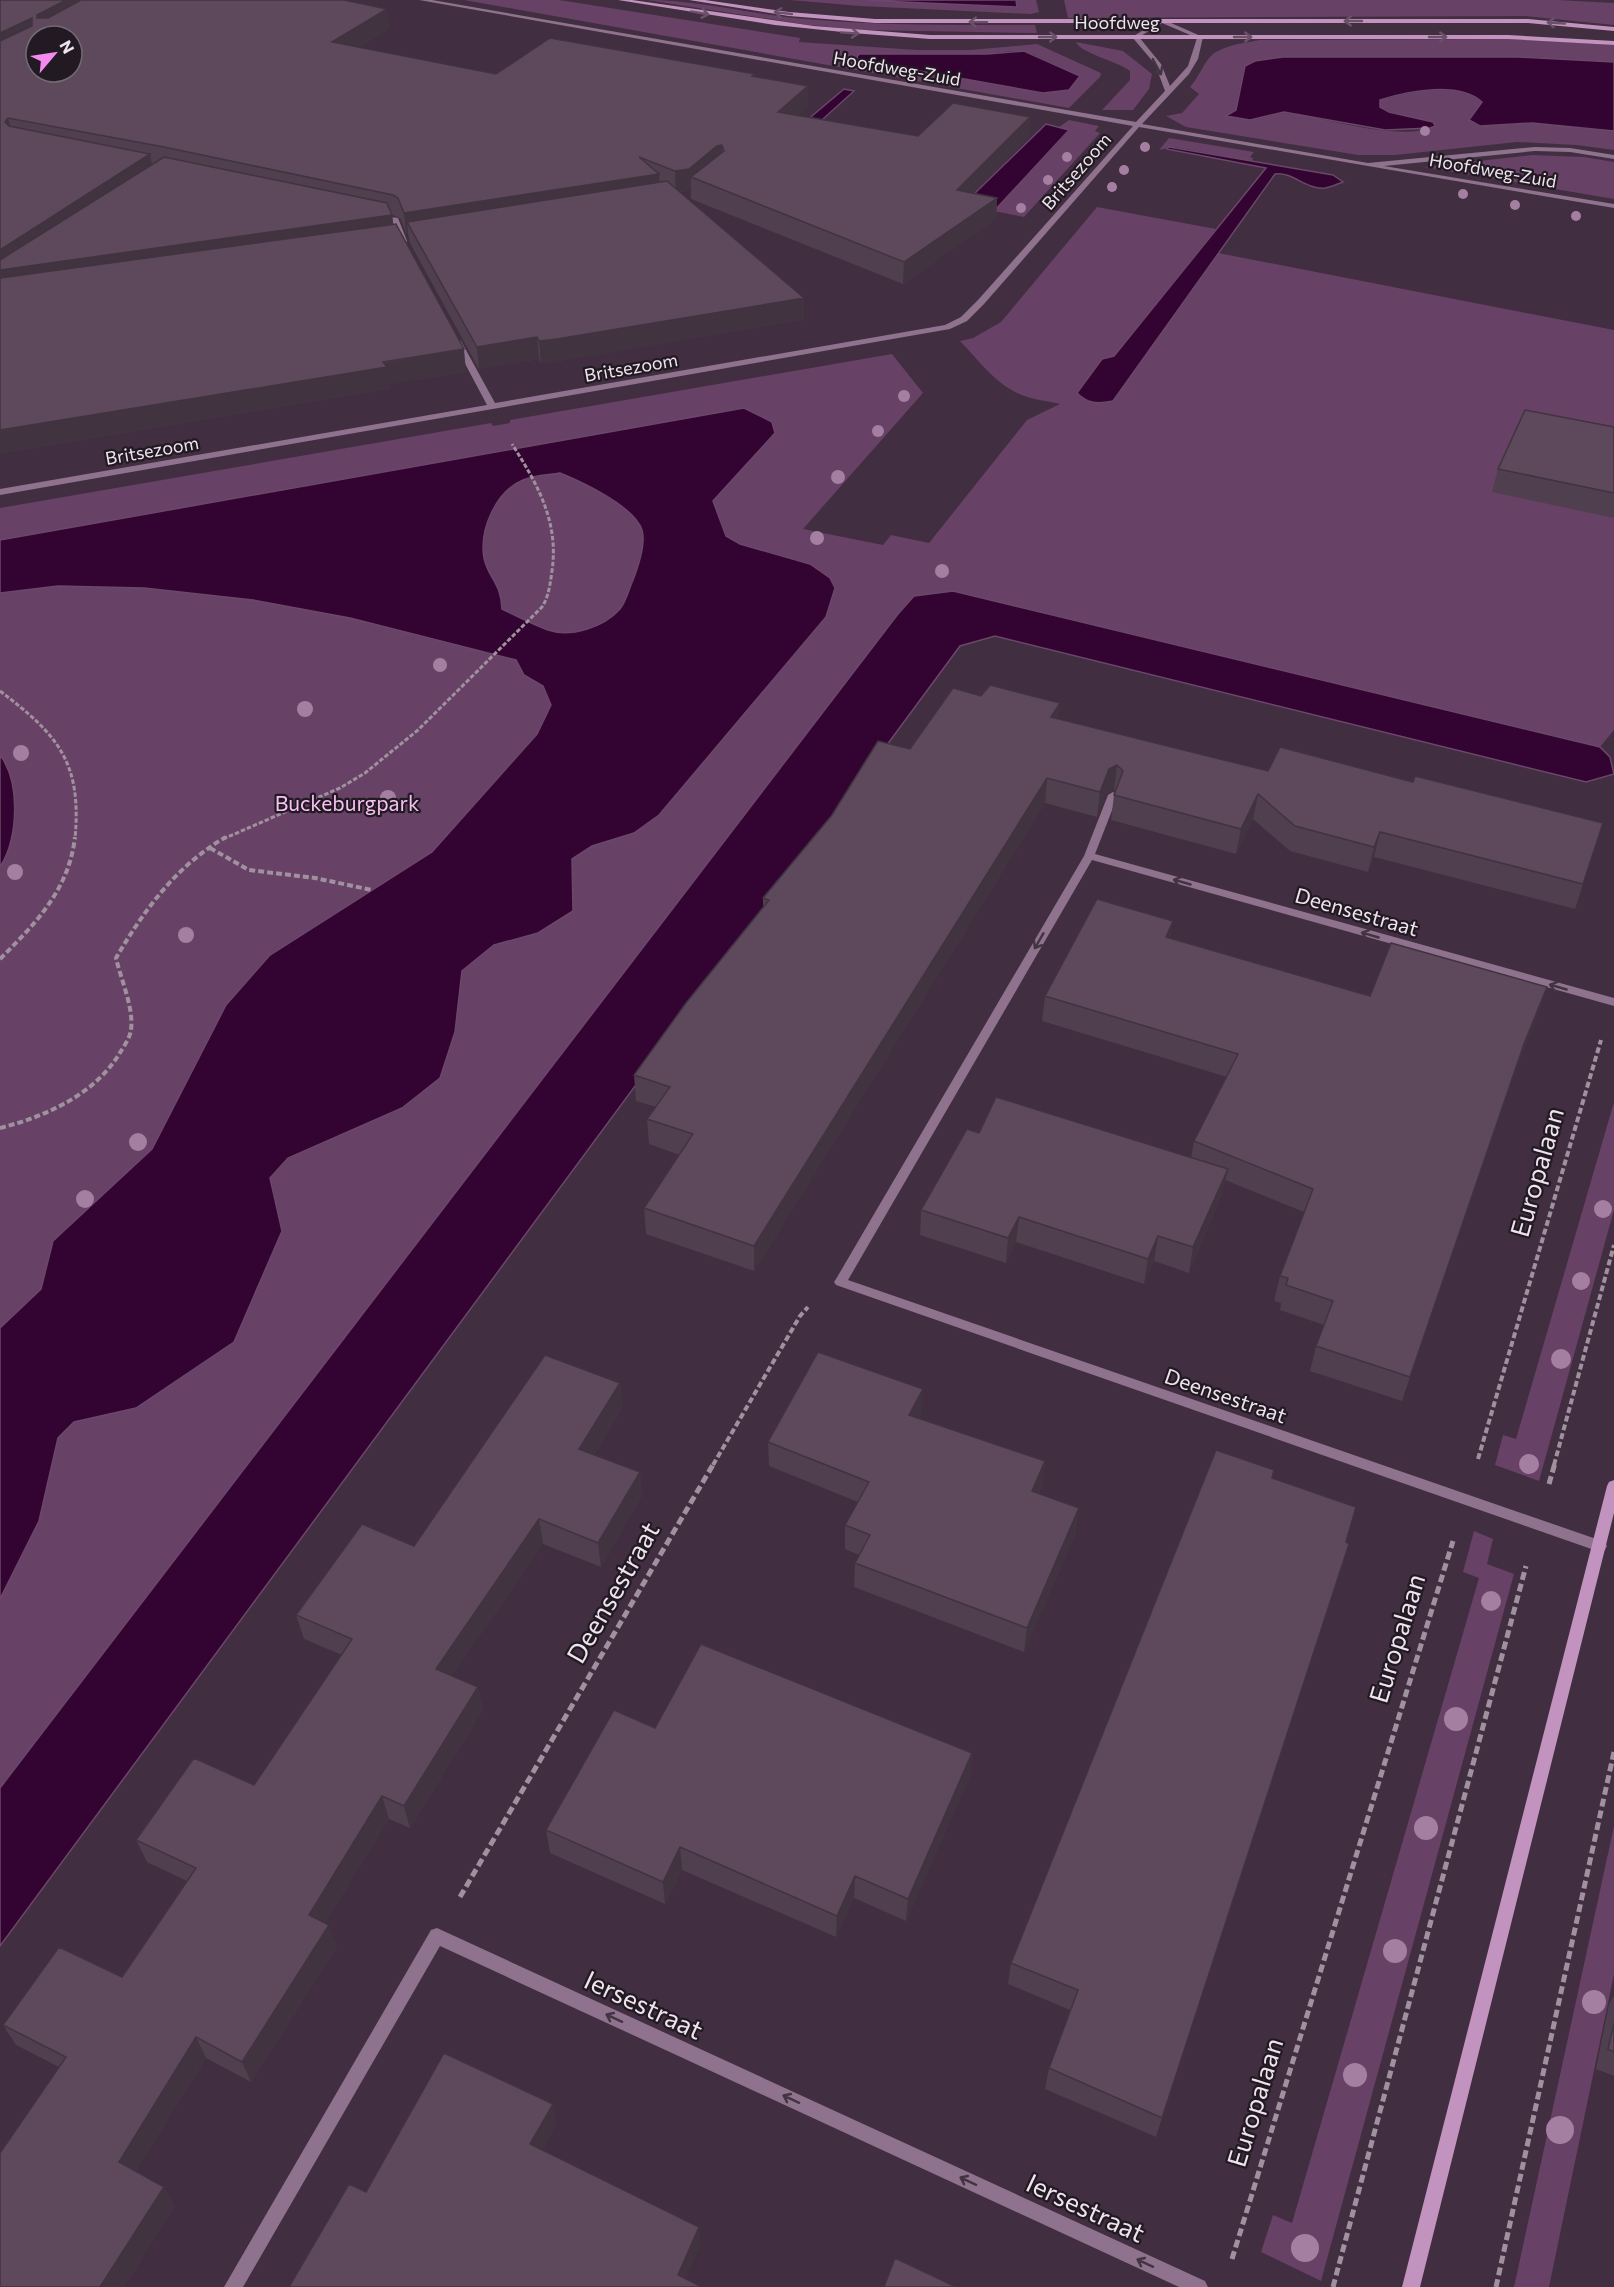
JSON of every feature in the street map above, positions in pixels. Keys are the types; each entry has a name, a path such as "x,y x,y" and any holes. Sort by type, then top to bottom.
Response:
{"main road":[{"name":"Hoofdweg","path":"621,0 721,17 847,33 930,37 1508,37 1614,43"},
{"name":"Hoofdweg","path":"692,0 789,14 875,21 1528,21 1614,29"},
{"path":"1411,2287 1614,1486"}],"street":[{"name":"Hoofdweg-Zuid","path":"422,0 1136,126 1614,206"},
{"path":"1168,91 1158,64 1135,37 1162,21 1200,37"},
{"name":"Britsezoom","path":"0,492 947,327 964,319 981,302 1136,126 1168,91 1185,77 1196,63 1200,37"},
{"name":"Hoofdweg-Zuid","path":"1368,165 1535,149 1570,150 1614,157"},
{"path":"372,216 395,220 408,250"},
{"path":"390,241 414,238"},
{"path":"453,333 492,406"},
{"path":"840,1282 1089,856 1113,795"},
{"name":"Deensestraat","path":"1089,856 1613,1002"},
{"name":"Deensestraat","path":"840,1282 1600,1546"},
{"path":"233,2287 437,1936"},
{"name":"Iersestraat","path":"437,1936 1198,2287"}],"path":[{"path":"0,1128 52,1109 91,1086 122,1051 131,1030 116,958 130,933 159,893 209,848 232,834 318,796 333,794 360,777 404,743 545,602 554,558 551,513 536,482 512,443"},
{"path":"0,692 32,714 52,733 69,769 77,814 76,836 64,882 25,934 0,959"},
{"path":"209,848 249,870 315,878 372,890"},
{"name":"Europalaan","path":"1231,2264 1466,1499 1613,1002"},
{"path":"1332,2287 1614,1245"},
{"name":"Deensestraat","path":"437,1936 800,1316 820,1294 840,1282"},
{"path":"1496,2287 1614,1752"}],"green space":[{"path":"464,0 559,0 800,38 799,42 917,50 970,50 1037,44 1101,73 1100,77 1069,108","holes":["1011,51 1033,54 1080,76 1069,90 1043,93 859,60 857,57 859,54 987,54"]},
{"path":"647,0 687,2 786,17 863,23 1035,25 1037,33 864,30 808,25"},
{"path":"790,0 869,0 1017,7 1016,0 1036,0 1039,12 1031,14 860,6"},
{"path":"1064,0 1557,0 1614,3 1614,25 1525,16 1068,18"},
{"path":"1509,39 1614,45 1614,62 1518,57 1283,57 1255,61 1245,66 1236,110 1250,120 1287,113 1403,132 1435,126 1380,107 1380,100 1405,94 1447,90 1473,96 1483,103 1469,120 1480,126 1532,123 1614,131 1614,150 1576,145 1517,142 1395,155 1358,155 1186,127 1166,116 1182,113 1199,94 1190,87 1209,58 1226,47 1260,40"},
{"path":"1076,42 1123,51 1152,74 1149,89 1133,110 1102,110 1130,80 1130,71 1091,53 1078,46"},
{"path":"1069,120 1099,126 1095,131 1100,133 1024,217 994,211 1069,131 1059,127"},
{"path":"1169,138 1254,152 1250,157 1253,158 1252,161 1174,147 1159,150"},
{"path":"1532,155 1584,157 1614,162 1614,199 1424,167"},
{"name":"Buckeburgpark","path":"1097,207 1216,229 1114,356 1102,360 1077,392 1103,384 1208,251 1614,330 1614,730 1600,747 953,591 935,594 0,1849 0,508 491,423 493,426 510,423 510,420 892,354 923,393 803,529 883,545 891,535 929,543 1027,420 1060,404 1033,399 1014,392 989,373 960,341 973,338 1001,322"},
{"path":"1614,1102 1614,1210 1539,1481 1495,1465 1503,1435 1516,1439"},
{"path":"1474,1531 1493,1539 1487,1564 1514,1574 1321,2281 1261,2252 1273,2215 1292,2223 1479,1578 1463,1572"},
{"path":"1614,1826 1614,1974 1549,2287 1514,2287"}],"shaded area":[{"path":"869,0 1016,0 1017,7 880,1"},
{"path":"1024,51 1080,76 1069,90 1043,93 858,60 857,57 859,54 987,54"},
{"path":"1283,57 1518,57 1614,62 1614,131 1532,123 1480,126 1469,120 1482,102 1472,96 1447,90 1419,91 1380,100 1380,107 1389,112 1433,122 1435,126 1430,128 1385,130 1284,112 1250,120 1226,116 1236,110 1245,66 1255,61"},
{"path":"844,89 854,91 782,156 972,196 1046,124 1069,130 994,211 756,163"},
{"path":"1169,147 1333,175 1343,182 1327,188 1318,188 1287,175 1275,174 1113,401 1098,403 1089,401 1077,393 1102,359 1114,356 1266,168 1167,149"},
{"path":"744,408 772,422 775,433 713,501 726,536 740,544 810,564 830,578 835,588 826,617 659,815 634,833 592,846 572,859 573,911 538,933 494,945 462,971 455,1032 440,1078 402,1108 288,1158 270,1178 282,1231 234,1342 136,1408 74,1422 58,1438 39,1521 0,1599 0,1328 41,1289 53,1241 152,1149 226,1005 270,955 432,852 537,734 551,705 543,686 524,675 516,660 350,618 253,600 144,588 58,586 0,593 0,540","holes":["560,473 594,489 629,512 637,521 643,536 637,569 620,609 596,626 567,633 548,630 502,609 497,586 486,565 483,547 487,524 497,502 513,485 527,478"]},
{"path":"953,591 1600,747 1610,757 1614,774 1586,782 995,636 960,646 0,1946 0,1788 898,614 914,596"},
{"path":"0,755 11,780 15,811 11,842 0,867"}],"building":[{"path":"0,0 66,0 37,15 37,18 48,18 81,0 344,0 387,9 332,42 496,74 550,38 755,74 752,76 808,86 778,112 918,136 953,103 1030,117 957,190 997,198 904,262 691,177 724,151 722,145 717,146 689,169 675,171 639,157 659,174 404,213 398,198 393,195 164,147 8,118 5,122 9,126 150,154 0,250 0,41 24,30 24,84 84,84 84,24 32,24 32,18 0,33"},
{"path":"164,157 387,203 392,215 0,270 0,260"},
{"path":"667,181 804,298 557,339 539,341 537,337 477,347 407,222"},
{"path":"396,224 464,349 383,362 387,367 0,430 0,278"},
{"path":"1525,410 1614,427 1614,493 1498,469"},
{"path":"990,685 1060,703 1051,717 1268,771 1280,747 1413,782 1415,776 1603,823 1583,884 1380,832 1374,847 1295,826 1258,794 1241,829 1114,795 1123,771 1117,765 1109,769 1100,792 1047,778 754,1246 644,1208 693,1134 647,1119 670,1087 634,1075 686,1003 769,900 763,898 832,815 878,741 910,749 953,688 981,696"},
{"path":"1097,899 1173,921 1166,937 1370,996 1391,943 1547,987 1524,1044 1410,1377 1316,1346 1333,1301 1286,1285 1288,1278 1280,1276 1313,1189 1194,1141 1238,1054 1045,996"},
{"path":"996,1097 1228,1169 1193,1247 1158,1236 1148,1259 1019,1217 1008,1238 921,1210 967,1129 979,1133"},
{"path":"818,1352 923,1389 909,1415 1045,1461 1032,1491 1079,1508 1027,1628 855,1563 870,1535 845,1525 869,1482 768,1442"},
{"path":"545,1355 620,1383 579,1449 640,1472 598,1543 539,1519 436,1669 478,1687 404,1806 382,1796 309,1915 329,1925 242,2062 196,2037 119,2162 164,2187 100,2287 0,2287 0,2153 66,2057 3,2025 59,1947 122,1977 196,1868 136,1840 194,1758 254,1785 352,1639 296,1615 362,1524 414,1546"},
{"path":"1216,1450 1274,1470 1272,1478 1356,1507 1346,1542 1349,1544 1162,2118 1049,2068 1078,1990 1011,1963"},
{"path":"701,1644 972,1753 908,1899 855,1876 837,1916 680,1847 663,1882 546,1830 614,1710 655,1728"},
{"path":"1614,2023 1614,2052 1608,2049"},
{"path":"444,2053 553,2104 530,2144 699,2227 678,2275 702,2287 289,2287 349,2184 366,2192"},
{"path":"895,2258 956,2287 884,2287"}]}
